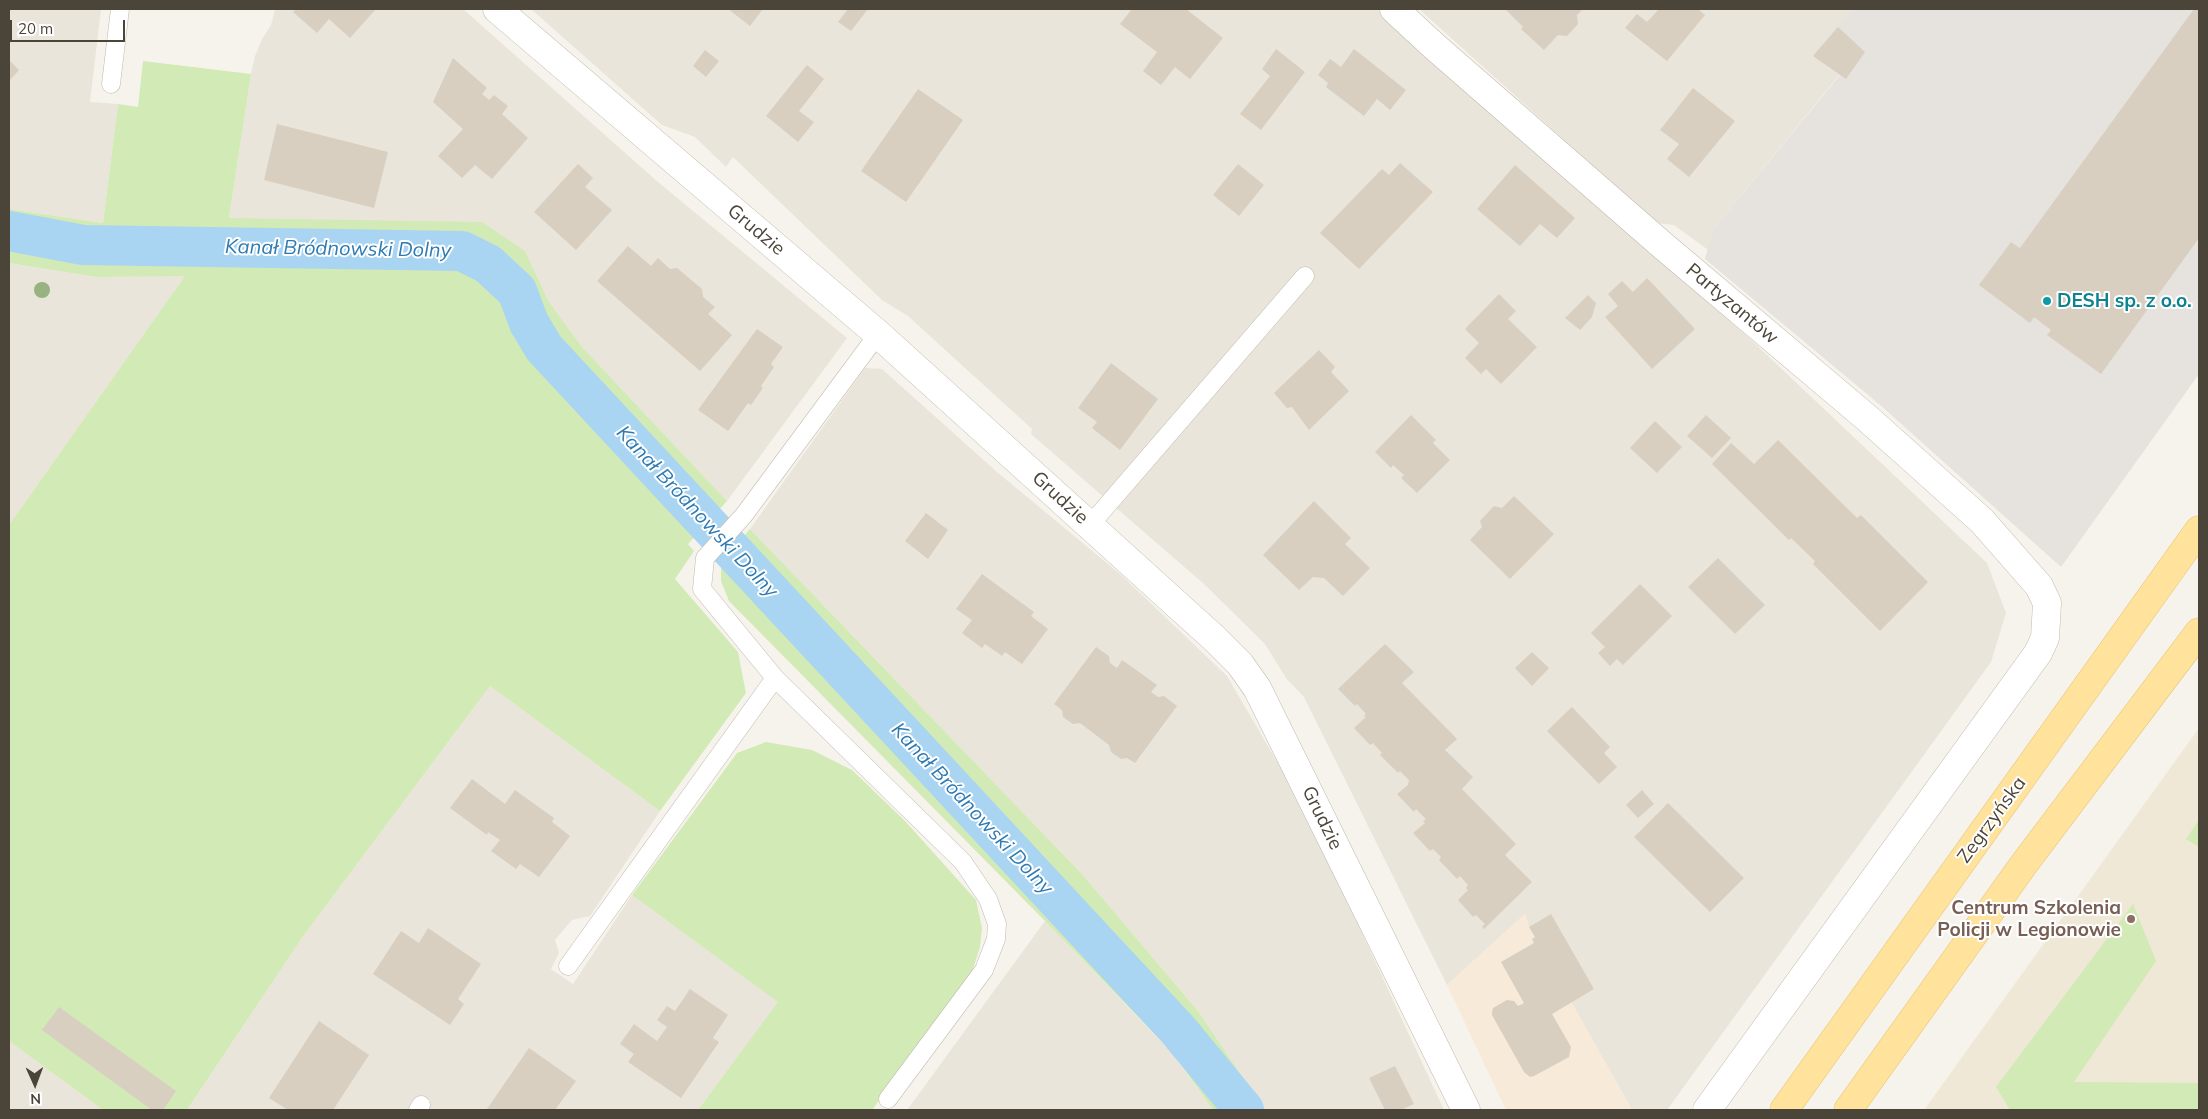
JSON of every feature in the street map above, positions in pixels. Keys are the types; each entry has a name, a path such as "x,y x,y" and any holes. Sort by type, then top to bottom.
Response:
{"main road":[{"name":"Zegrzyńska","path":"1784,1110 2199,530"},
{"path":"1848,1110 2024,864 2199,632"}],"street":[{"name":"Grudzie","path":"497,9 878,334 1090,525 1240,664 1257,688 1466,1110"},
{"name":"Partyzantów","path":"1394,9 1625,212 1867,418 1982,521 2039,586 2047,603 2045,638 2038,653 1707,1110"}],"lane":[{"path":"111,84 120,9"},
{"path":"1090,525 1305,276"},
{"path":"878,334 744,515 706,558 702,589 775,678 963,862 988,899 997,924 996,939 984,970 888,1099"},
{"path":"568,966 775,678"}],"shaded area":[{"path":"9,9 101,9 90,102 118,104 103,223 9,209"},
{"path":"275,9 463,9 658,182 847,338 727,501 582,347 549,302 525,251 229,218 251,74 255,56 262,39 271,25"},
{"path":"531,9 1379,10 1750,339 1987,563 2006,613 1991,662 1667,1110 1632,1110 1529,927 1525,914 1447,985 1304,697 1286,678 1265,644 1204,584 1031,434 1032,429 908,316 882,300 733,157 726,167 695,137 662,125"},
{"path":"1419,9 1852,9 1838,27 1840,74 1712,231 1708,250 1674,225 1656,223"},
{"path":"1852,9 2199,9 2199,374 2061,567 1879,404 1705,259 1712,231 1840,75 1813,56"},
{"path":"9,263 96,277 186,275 9,525"},
{"path":"865,368 882,369 997,472 1120,574 1227,676 1303,806 1444,1110 1265,1110 1198,1011 1082,874 750,529"},
{"path":"490,686 660,811 590,916 572,920 555,940 559,953 551,969 573,984 632,895 779,1002 698,1110 187,1110 304,935"},
{"name":"Centrum Szkolenia Policji w Legionowie","path":"2199,728 2199,1110 1924,1110"},
{"path":"1525,914 1529,927 1632,1110 1506,1110 1447,985"},
{"path":"1045,921 1171,1052 1213,1110 907,1110"},
{"path":"9,1041 103,1110 9,1110"}],"green space":[{"path":"143,61 251,74 229,218 482,222 525,251 549,302 582,347 727,501 688,544 694,551 675,579 738,652 746,693 660,811 490,686 304,935 187,1110 103,1110 9,1041 9,525 185,276 96,277 9,263 9,209 103,223 118,104 138,107"},
{"path":"750,529 1082,874 1198,1011 1265,1110 1213,1110 1171,1051 729,601 721,581 721,563"},
{"path":"766,742 812,750 852,770 905,821 976,900 982,928 980,947 970,978 872,1110 698,1110 778,1002 632,895 737,753"},
{"path":"2199,820 2199,847 2186,839"},
{"path":"2133,904 2156,961 2074,1082 2199,1083 2199,1110 2010,1110 1996,1087"}],"building":[{"path":"296,9 376,9 350,38 329,19 317,33 293,12"},
{"path":"728,9 763,9 750,26"},
{"path":"848,9 868,9 851,31 838,22"},
{"path":"1132,9 1186,9 1223,38 1190,79 1175,67 1161,85 1143,71 1157,52 1120,24"},
{"path":"1505,9 1583,9 1577,15 1578,24 1567,36 1558,35 1544,50 1521,29 1523,27"},
{"path":"1659,9 1698,9 1705,15 1667,61 1625,28 1637,14 1647,22"},
{"path":"2194,9 2199,9 2199,238 2101,374 2047,335 2051,330 2034,317 2030,323 1979,285 2011,242 2020,248"},
{"path":"1838,27 1865,52 1846,79 1813,56"},
{"path":"1276,49 1305,72 1261,130 1240,114 1270,76 1262,69"},
{"path":"1354,49 1406,90 1390,110 1377,99 1364,116 1326,87 1328,83 1318,75 1330,59 1341,67"},
{"path":"705,50 719,61 706,77 693,66"},
{"path":"453,58 487,88 482,94 489,100 494,95 508,106 502,114 528,138 492,179 475,165 462,178 438,156 463,129 433,102"},
{"path":"9,60 19,70 9,81"},
{"path":"807,65 824,79 799,111 814,122 798,142 766,116"},
{"path":"1693,88 1735,121 1689,177 1667,159 1679,144 1660,130"},
{"path":"918,89 963,120 906,202 861,171"},
{"path":"277,124 388,152 374,208 264,180"},
{"path":"1400,163 1433,192 1359,269 1320,233 1382,169 1389,175"},
{"path":"578,164 593,178 585,187 612,210 576,250 534,212"},
{"path":"1238,164 1264,185 1239,216 1213,195"},
{"path":"1515,165 1575,218 1557,238 1540,224 1520,246 1477,209"},
{"path":"628,246 651,266 658,258 670,269 677,268 702,289 703,297 715,307 708,314 732,335 700,371 597,281"},
{"path":"1647,278 1695,329 1652,369 1605,317 1618,306 1608,294 1622,281 1633,292"},
{"path":"1499,294 1516,311 1508,319 1537,347 1501,384 1486,369 1481,374 1465,358 1479,343 1465,329"},
{"path":"1588,295 1596,303 1592,317 1580,330 1565,318"},
{"path":"757,329 783,347 771,364 774,367 761,386 763,388 751,405 748,403 728,431 698,410"},
{"path":"1319,350 1335,367 1331,372 1349,391 1309,430 1292,407 1287,408 1274,393"},
{"path":"1111,363 1158,399 1120,450 1092,428 1097,422 1078,408"},
{"path":"1411,415 1436,440 1433,443 1450,460 1417,493 1401,478 1404,475 1393,465 1391,468 1375,452"},
{"path":"1706,415 1731,438 1712,458 1687,436"},
{"path":"1655,421 1682,447 1657,473 1630,448"},
{"path":"1778,440 1857,518 1861,515 1928,582 1880,631 1813,564 1815,561 1791,538 1789,540 1712,464 1731,443 1754,464"},
{"path":"1514,496 1554,534 1510,579 1470,540 1482,527 1480,521 1494,506 1502,508"},
{"path":"1314,501 1351,538 1345,544 1370,568 1343,596 1324,578 1313,577 1299,590 1263,555"},
{"path":"926,513 948,530 928,559 905,541"},
{"path":"1718,558 1765,605 1735,634 1688,587"},
{"path":"982,574 1034,612 1031,616 1048,629 1022,664 1005,652 1002,656 985,644 982,648 962,633 972,620 956,609"},
{"path":"1640,584 1672,616 1623,665 1617,659 1610,666 1598,653 1605,647 1591,633"},
{"path":"1385,644 1414,672 1402,683 1457,739 1445,750 1473,777 1462,789 1516,844 1505,855 1532,882 1484,929 1482,927 1485,924 1476,915 1473,917 1458,900 1468,890 1466,888 1468,885 1460,876 1457,879 1439,860 1441,857 1433,849 1430,851 1413,833 1425,823 1423,821 1426,819 1416,809 1414,812 1397,794 1408,785 1409,780 1400,771 1398,773 1380,755 1382,753 1373,743 1370,745 1354,728 1366,717 1364,716 1366,714 1338,689"},
{"path":"1096,647 1109,656 1110,663 1117,668 1122,660 1157,685 1151,692 1158,697 1164,696 1177,706 1135,763 1127,758 1121,759 1111,752 1109,745 1080,723 1073,724 1063,717 1062,710 1054,704"},
{"path":"1532,652 1549,668 1532,686 1515,668"},
{"path":"1572,707 1610,747 1604,753 1617,767 1599,784 1547,731"},
{"path":"472,779 505,804 515,790 554,818 552,822 570,836 539,877 520,864 516,869 491,851 500,840 488,832 487,835 450,808"},
{"path":"1642,790 1654,804 1638,818 1626,805"},
{"path":"1668,803 1744,878 1710,912 1634,837"},
{"path":"1551,914 1594,989 1552,1014 1571,1047 1569,1057 1530,1077 1524,1072 1492,1012 1493,1008 1507,1000 1514,1001 1518,1006 1524,1003 1501,962 1534,943 1532,939 1535,937 1529,927"},
{"path":"428,928 481,964 458,999 464,1004 450,1025 373,974 401,931 419,943"},
{"path":"690,989 728,1015 713,1038 719,1042 681,1098 628,1062 634,1054 620,1044 634,1024 657,1041 667,1027 657,1020 667,1006 675,1011"},
{"path":"59,1007 176,1091 163,1110 152,1110 42,1030"},
{"path":"319,1021 369,1055 333,1110 288,1110 269,1098"},
{"path":"529,1048 576,1081 555,1110 487,1109"},
{"path":"1395,1066 1414,1104 1401,1110 1385,1110 1369,1078"}],"waterway":[{"name":"Kanał Bródnowski Dolny","path":"9,231 83,245 462,251 488,264 517,291 529,323 544,348 1178,1030 1244,1110"}],"place":[{"name":"DESH sp. z o.o.","path":"2047,301"},
{"name":"Centrum Szkolenia Policji w Legionowie","path":"2131,919"}]}
